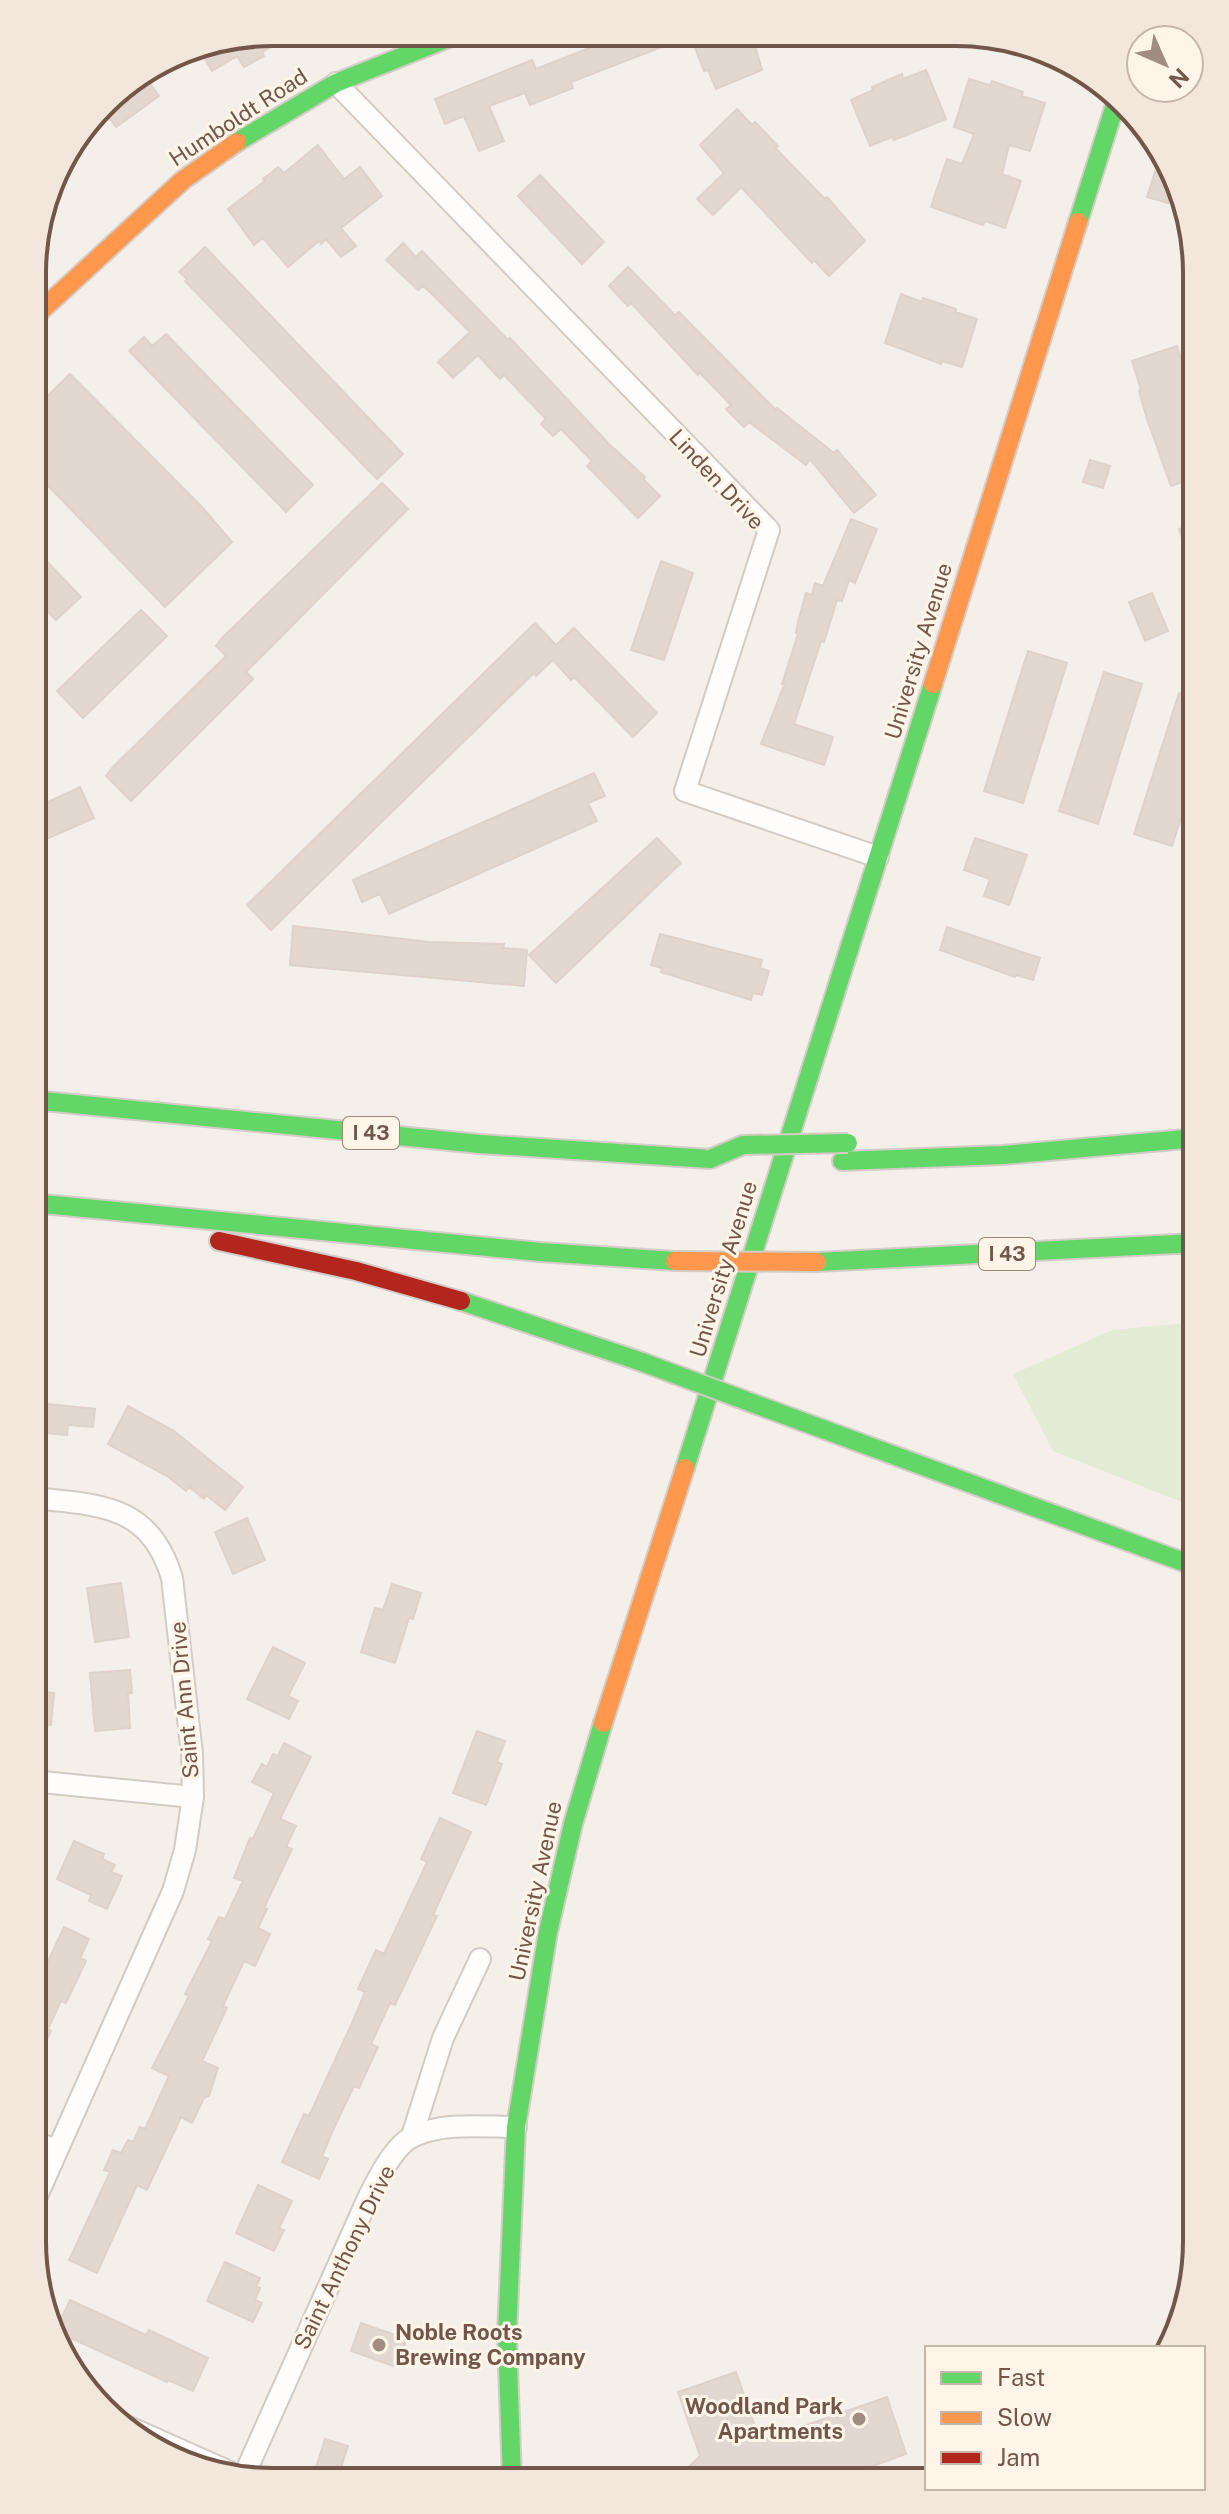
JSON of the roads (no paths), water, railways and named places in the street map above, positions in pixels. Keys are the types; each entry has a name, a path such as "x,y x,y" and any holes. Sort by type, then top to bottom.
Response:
{"main road":[{"name":"Humboldt Road","path":"46,306 183,180 232,145 336,83 428,46"},
{"name":"University Avenue","path":"512,2468 507,2335 516,2127 548,1932 573,1824 1114,110"},
{"name":"I 43","path":"46,1101 510,1146 710,1159 845,1152 971,1157 1183,1139"},
{"path":"845,1152 878,1141"},
{"name":"I 43","path":"46,1204 540,1252 675,1261 817,1262 1183,1244"},
{"path":"138,1213 199,1237 356,1271 445,1296 642,1362 1183,1562"}],"street":[{"name":"Linden Drive","path":"336,83 769,530 685,791 878,857"},
{"name":"Saint Ann Drive","path":"46,1499 94,1504 125,1514 144,1527 167,1558 172,1578 192,1754 193,1797 185,1850 173,1891 46,2176"},
{"path":"46,1782 193,1797"},
{"path":"412,2136 443,2038 480,1959"},
{"path":"412,2136 455,2126 516,2127"},
{"name":"Saint Anthony Drive","path":"248,2466 369,2196 386,2164 412,2136"},
{"path":"46,2146 57,2151"}],"place":[{"name":"Noble Roots Brewing Company","path":"379,2345"},
{"name":"Woodland Park Apartments","path":"859,2419"}]}
